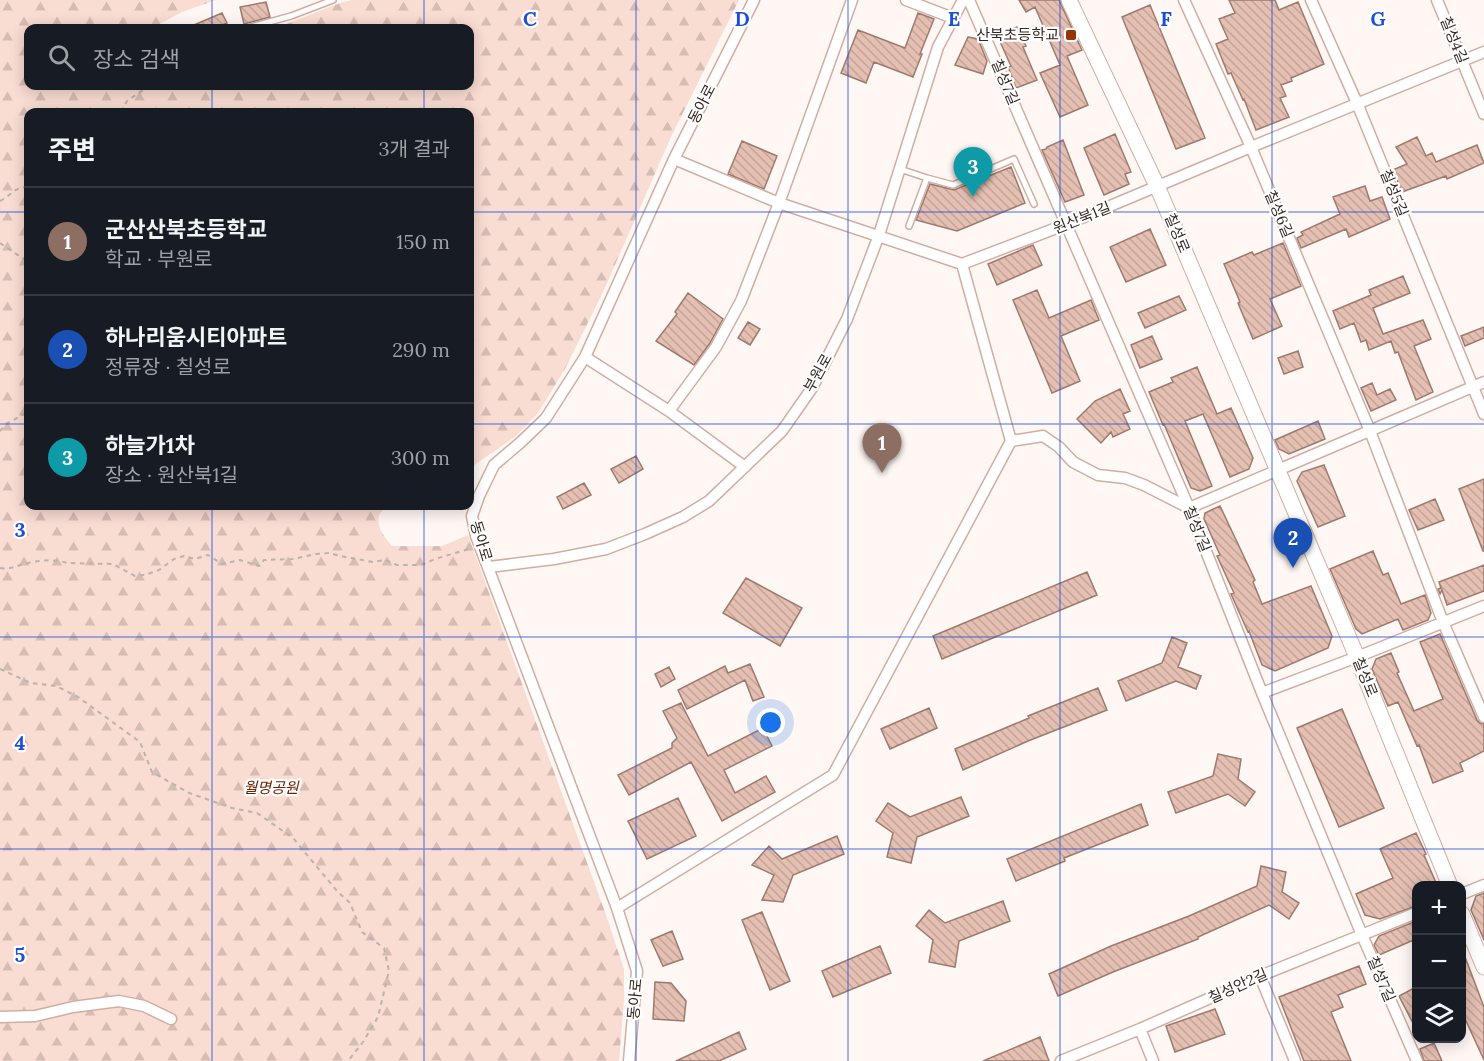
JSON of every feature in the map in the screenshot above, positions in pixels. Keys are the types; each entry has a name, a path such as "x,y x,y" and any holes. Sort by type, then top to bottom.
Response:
{"street":[{"name":"동아로","path":"629,1061 637,970 617,908 476,536 472,516 479,495 494,465 546,418 585,357 674,159 754,0"},
{"path":"669,411 716,346 741,301 852,0"},
{"path":"906,0 953,18"},
{"name":"부원로","path":"489,567 554,559 606,549 683,517 709,501 782,431 812,388 847,319 879,236 938,47 963,0"},
{"name":"칠성7길","path":"969,0 1189,508 1262,693 1417,1061"},
{"name":"칠성로","path":"1069,0 1157,186 1357,657 1448,881"},
{"name":"칠성6길","path":"1184,0 1251,147 1370,431 1443,622 1484,717"},
{"name":"칠성5길","path":"1311,0 1357,103 1484,414"},
{"name":"칠성4길","path":"1437,0 1484,114"},
{"name":"원산북1길","path":"962,264 1067,224 1484,52"},
{"path":"617,908 833,775 1011,441 962,264 779,203 674,159"},
{"path":"585,357 669,411 745,467"},
{"path":"1011,441 1043,436 1059,447 1073,462 1098,475 1125,478 1144,484 1189,508 1484,382"},
{"path":"1262,693 1484,606"},
{"path":"1466,892 1484,885"},
{"name":"칠성안2길","path":"1060,1061 1412,915"},
{"path":"1466,926 1484,967"},
{"path":"1260,976 1295,1061"},
{"path":"0,1017 35,1016 73,1006 119,1001 144,1006 171,1019"},
{"path":"1140,1029 1153,1061"}],"lane":[{"path":"262,24 333,0"},
{"path":"899,168 954,185 1014,159 1034,204"},
{"path":"909,226 927,178"}],"path":[{"path":"123,108 127,101 143,90"},
{"path":"0,201 13,190 24,188"},
{"path":"0,243 24,258"},
{"path":"0,431 6,424 24,414"},
{"path":"0,568 14,568 27,563 44,561 63,561 113,564 135,576 159,570 174,559 184,556 195,559 208,555 222,564 240,561 259,566 264,560 293,560 315,554 330,553 372,562 385,560 397,565 421,565 481,547"},
{"path":"0,669 31,683 56,686 78,697 140,742 152,772 189,793 232,808 257,813 293,838 337,891 350,903 362,932 384,948 389,971 378,1017 348,1061"}],"green space":[{"name":"월명공원","path":"0,0 216,0 182,12 160,24 24,24 24,90 474,90 474,24 286,24 352,0 739,0 671,137 604,290 565,369 538,413 516,436 474,465 474,108 24,108 24,510 383,510 379,515 379,525 392,546 442,546 468,535 605,912 624,969 624,1000 619,1061 0,1061"}],"building":[{"path":"1019,0 1059,0 1082,50 1067,56 1088,105 1060,117 1040,73 1060,65 1035,7 1026,12"},
{"path":"1229,0 1275,0 1279,10 1298,2 1324,64 1291,78 1292,81 1281,85 1286,96 1280,98 1289,117 1256,130 1244,99 1231,73 1228,74 1216,44 1228,39 1219,19 1235,13"},
{"path":"266,2 270,17 244,24 240,7"},
{"path":"1150,5 1205,138 1176,149 1122,17"},
{"path":"222,13 227,23 224,24 196,24"},
{"path":"918,13 934,19 913,77 874,62 866,83 841,73 858,30 905,48"},
{"path":"1017,27 1037,80 1016,88 1008,67 1011,66 997,35"},
{"path":"968,37 978,39 987,61 983,74 955,65"},
{"path":"1115,134 1131,172 1125,174 1129,184 1104,195 1084,148"},
{"path":"1417,137 1426,156 1432,153 1436,162 1477,145 1484,163 1447,179 1446,176 1402,192 1393,170 1407,164 1396,147"},
{"path":"1063,140 1084,195 1065,202 1042,150"},
{"path":"742,141 777,156 764,189 728,174"},
{"path":"1011,167 1025,203 957,231 916,220 930,184 954,190"},
{"path":"1365,186 1370,201 1382,197 1390,219 1349,237 1346,229 1301,248 1297,238 1303,235 1301,232 1340,214 1333,197"},
{"path":"1150,229 1166,265 1126,282 1110,247"},
{"path":"1283,243 1301,286 1270,299 1282,326 1253,339 1224,264 1252,252 1254,255"},
{"path":"1033,245 1042,265 997,285 988,264"},
{"path":"1403,276 1410,293 1373,308 1383,334 1423,320 1431,339 1414,346 1433,392 1416,400 1398,352 1395,353 1391,341 1369,350 1366,340 1361,342 1354,323 1340,329 1333,311 1371,295 1369,290"},
{"path":"1037,290 1049,318 1091,300 1099,320 1061,336 1080,381 1052,393 1013,300"},
{"path":"688,293 723,319 710,343 694,365 656,341 677,314 675,312"},
{"path":"1179,296 1186,310 1145,328 1138,313"},
{"path":"748,322 760,329 750,345 738,338"},
{"path":"1484,327 1484,338 1465,346 1461,336"},
{"path":"1152,336 1162,359 1140,368 1131,345"},
{"path":"1298,351 1303,367 1284,374 1278,358"},
{"path":"1197,367 1217,414 1231,408 1253,458 1249,469 1230,477 1203,414 1185,421 1212,486 1200,491 1191,488 1149,392 1173,382 1171,378"},
{"path":"1372,383 1377,395 1390,389 1396,400 1371,411 1361,388"},
{"path":"1120,389 1130,411 1123,414 1130,429 1113,437 1111,432 1101,443 1077,419 1095,401"},
{"path":"1318,421 1325,439 1289,454 1279,449 1275,440"},
{"path":"636,456 643,469 619,483 611,469"},
{"path":"1324,465 1345,516 1318,527 1297,481 1302,472"},
{"path":"1484,479 1484,551 1483,551 1459,489"},
{"path":"584,483 591,495 563,509 557,497"},
{"path":"1435,499 1444,520 1418,530 1409,510"},
{"path":"1220,506 1255,580 1253,582 1262,604 1311,586 1332,636 1328,648 1275,671 1262,665 1231,594 1234,593 1217,556 1220,555 1204,519 1205,513"},
{"path":"1373,551 1383,575 1388,573 1401,604 1425,595 1431,613 1428,620 1403,630 1398,619 1362,634 1356,629 1330,569"},
{"path":"1484,565 1484,591 1447,605 1442,590 1440,594 1438,589 1441,588 1439,582"},
{"path":"1087,572 1097,595 942,659 933,636"},
{"path":"746,578 802,608 780,646 723,613"},
{"path":"1440,634 1477,720 1484,724 1484,751 1460,763 1463,771 1433,783 1419,745 1417,746 1398,702 1388,706 1372,669 1376,659 1391,653 1414,711 1443,699 1420,642"},
{"path":"1172,637 1187,643 1178,667 1201,676 1196,689 1176,681 1126,701 1118,681 1162,663"},
{"path":"750,664 764,697 753,701 745,680 687,709 678,690 725,666 728,673"},
{"path":"669,667 675,679 661,687 655,674"},
{"path":"1098,688 1107,710 963,770 955,749"},
{"path":"681,703 708,756 763,728 772,746 724,770 735,793 766,776 775,792 722,821 691,762 629,795 618,775 672,748 672,743 677,738 663,711"},
{"path":"929,708 937,728 890,749 881,729"},
{"path":"1342,709 1384,808 1339,827 1297,728"},
{"path":"1218,754 1241,759 1238,779 1255,792 1245,806 1228,794 1176,813 1168,792 1213,776"},
{"path":"961,797 969,816 917,837 911,863 887,857 893,833 876,821 888,803 910,817"},
{"path":"678,798 696,836 647,859 628,821"},
{"path":"1141,804 1148,825 1064,858 1065,861 1016,881 1007,859"},
{"path":"1416,833 1435,881 1412,881 1412,907 1380,919 1365,915 1356,894 1393,878 1380,849"},
{"path":"837,836 844,854 793,875 783,902 762,900 774,875 752,865 769,846 782,859"},
{"path":"1261,866 1286,872 1282,892 1299,903 1289,919 1269,905 1198,937 1198,939 1058,996 1049,974 1257,886"},
{"path":"1484,893 1484,940 1471,910 1476,896"},
{"path":"1003,901 1010,921 959,941 955,967 929,962 933,940 916,926 929,910 945,923"},
{"path":"762,912 790,981 770,990 742,920"},
{"path":"1412,923 1412,941 1379,955 1374,945 1379,936"},
{"path":"672,931 683,959 663,966 651,940"},
{"path":"880,946 891,973 833,997 822,971"},
{"path":"1466,960 1484,1007 1484,1060 1466,1021"},
{"path":"1359,966 1366,984 1338,995 1343,1007 1331,1012 1351,1061 1304,1061 1279,997"},
{"path":"655,982 671,983 686,1001 684,1021 653,1019"},
{"path":"1412,989 1412,1021 1399,996"},
{"path":"1215,1009 1225,1034 1175,1052 1166,1026"},
{"path":"739,1032 746,1049 719,1061 676,1061"},
{"path":"1040,1037 1049,1061 983,1061"},
{"path":"1434,1043 1442,1061 1424,1061 1420,1049"}],"place":[{"name":"산북초등학교","path":"1071,35"},
{"name":"하늘가1차","path":"973,197"},
{"name":"군산산북초등학교","path":"882,473"},
{"name":"하나리움시티아파트","path":"1293,568"}]}
